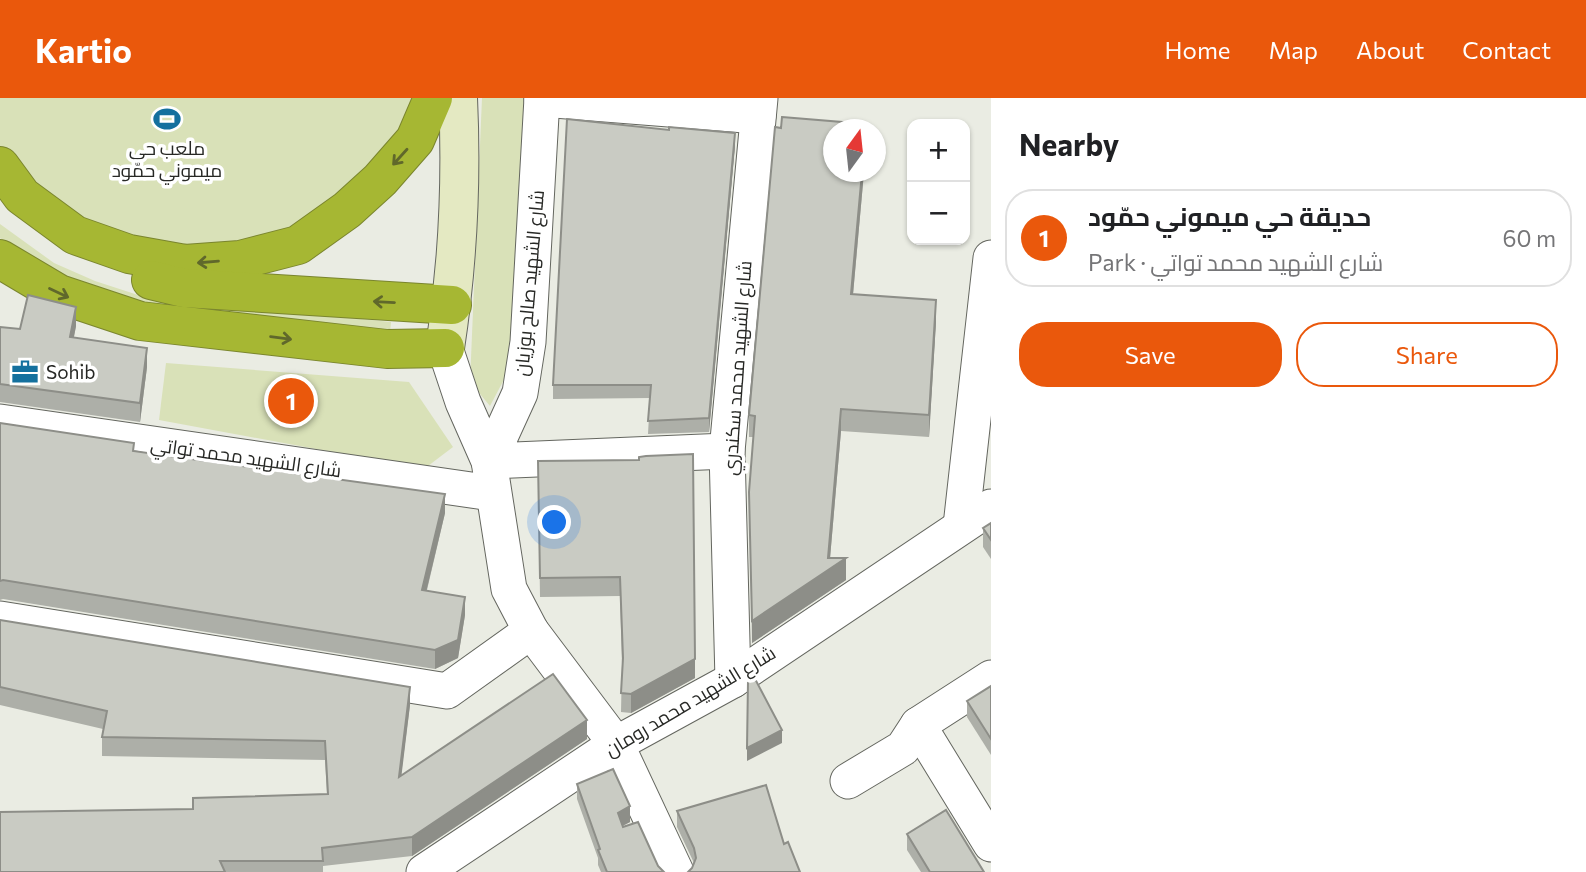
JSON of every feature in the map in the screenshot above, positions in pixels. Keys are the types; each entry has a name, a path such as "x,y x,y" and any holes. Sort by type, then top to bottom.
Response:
{"highway":[{"path":"75,235 129,254 185,264 240,260 298,246 347,210 380,180 415,140 433,98"},
{"path":"0,166 22,196 133,275 184,288 452,305"},
{"path":"0,259 59,294 141,321 387,349 445,348"}],"main road":[{"path":"445,348 459,236 462,166 458,98"}],"street":[{"path":"542,98 759,107"},
{"name":"شارع الشهيد صالح بوزيان","path":"490,477 520,393 528,342 542,98"},
{"name":"شارع الشهيد محمد سكندري","path":"733,680 727,451 759,107"},
{"path":"961,526 991,258"},
{"path":"445,348 490,477 509,590 531,631 616,744 676,872"},
{"name":"شارع الشهيد محمد تواتي","path":"0,422 490,477 727,451"},
{"name":"شارع الشهيد محمد رومان","path":"424,872 616,744 733,680 991,507"},
{"path":"0,620 447,691 531,631"},
{"path":"848,781 903,748 918,725 991,678"},
{"path":"918,725 991,844"}],"green space":[{"path":"0,98 412,98 396,138 379,164 261,249 111,243 0,158"},
{"path":"482,98 524,98 521,243 509,370 490,406 470,382"},
{"path":"0,224 54,263 95,281 138,295 391,322 390,333 133,306 34,268 0,238"},
{"path":"166,363 409,382 453,447 424,469 159,420"}],"building":[{"path":"782,117 823,120 823,182 861,182 851,294 936,300 929,415 841,409 828,558 846,558 752,621 749,492 755,416 749,415 775,127 781,128"},
{"path":"567,119 669,130 669,127 735,133 709,418 648,421 651,385 553,385"},
{"path":"28,295 76,307 70,337 147,348 140,403 0,384 0,327 20,329"},
{"path":"0,423 134,443 133,451 445,494 422,590 465,597 458,640 435,650 0,581"},
{"path":"693,454 695,659 631,694 621,693 623,658 620,577 540,578 538,461 639,460 639,457 646,456"},
{"path":"991,523 991,540 983,528"},
{"path":"0,620 410,687 399,777 553,674 587,720 412,837 322,848 323,861 220,861 225,872 0,872 0,812 193,809 193,798 328,794 325,741 102,737 107,711 0,687"},
{"path":"754,677 782,730 747,748 748,681"},
{"path":"991,686 991,739 967,701"},
{"path":"613,769 630,806 618,813 623,827 638,822 658,866 664,872 607,872 577,784"},
{"path":"766,785 784,844 788,842 800,872 688,872 696,858 677,811"},
{"path":"946,810 984,872 930,872 907,834"}],"place":[{"name":"ملعب حي ميموني حمّود","path":"167,119"},
{"name":"Sohib","path":"25,372"},
{"name":"حديقة حي ميموني حمّود","path":"291,401"}]}
